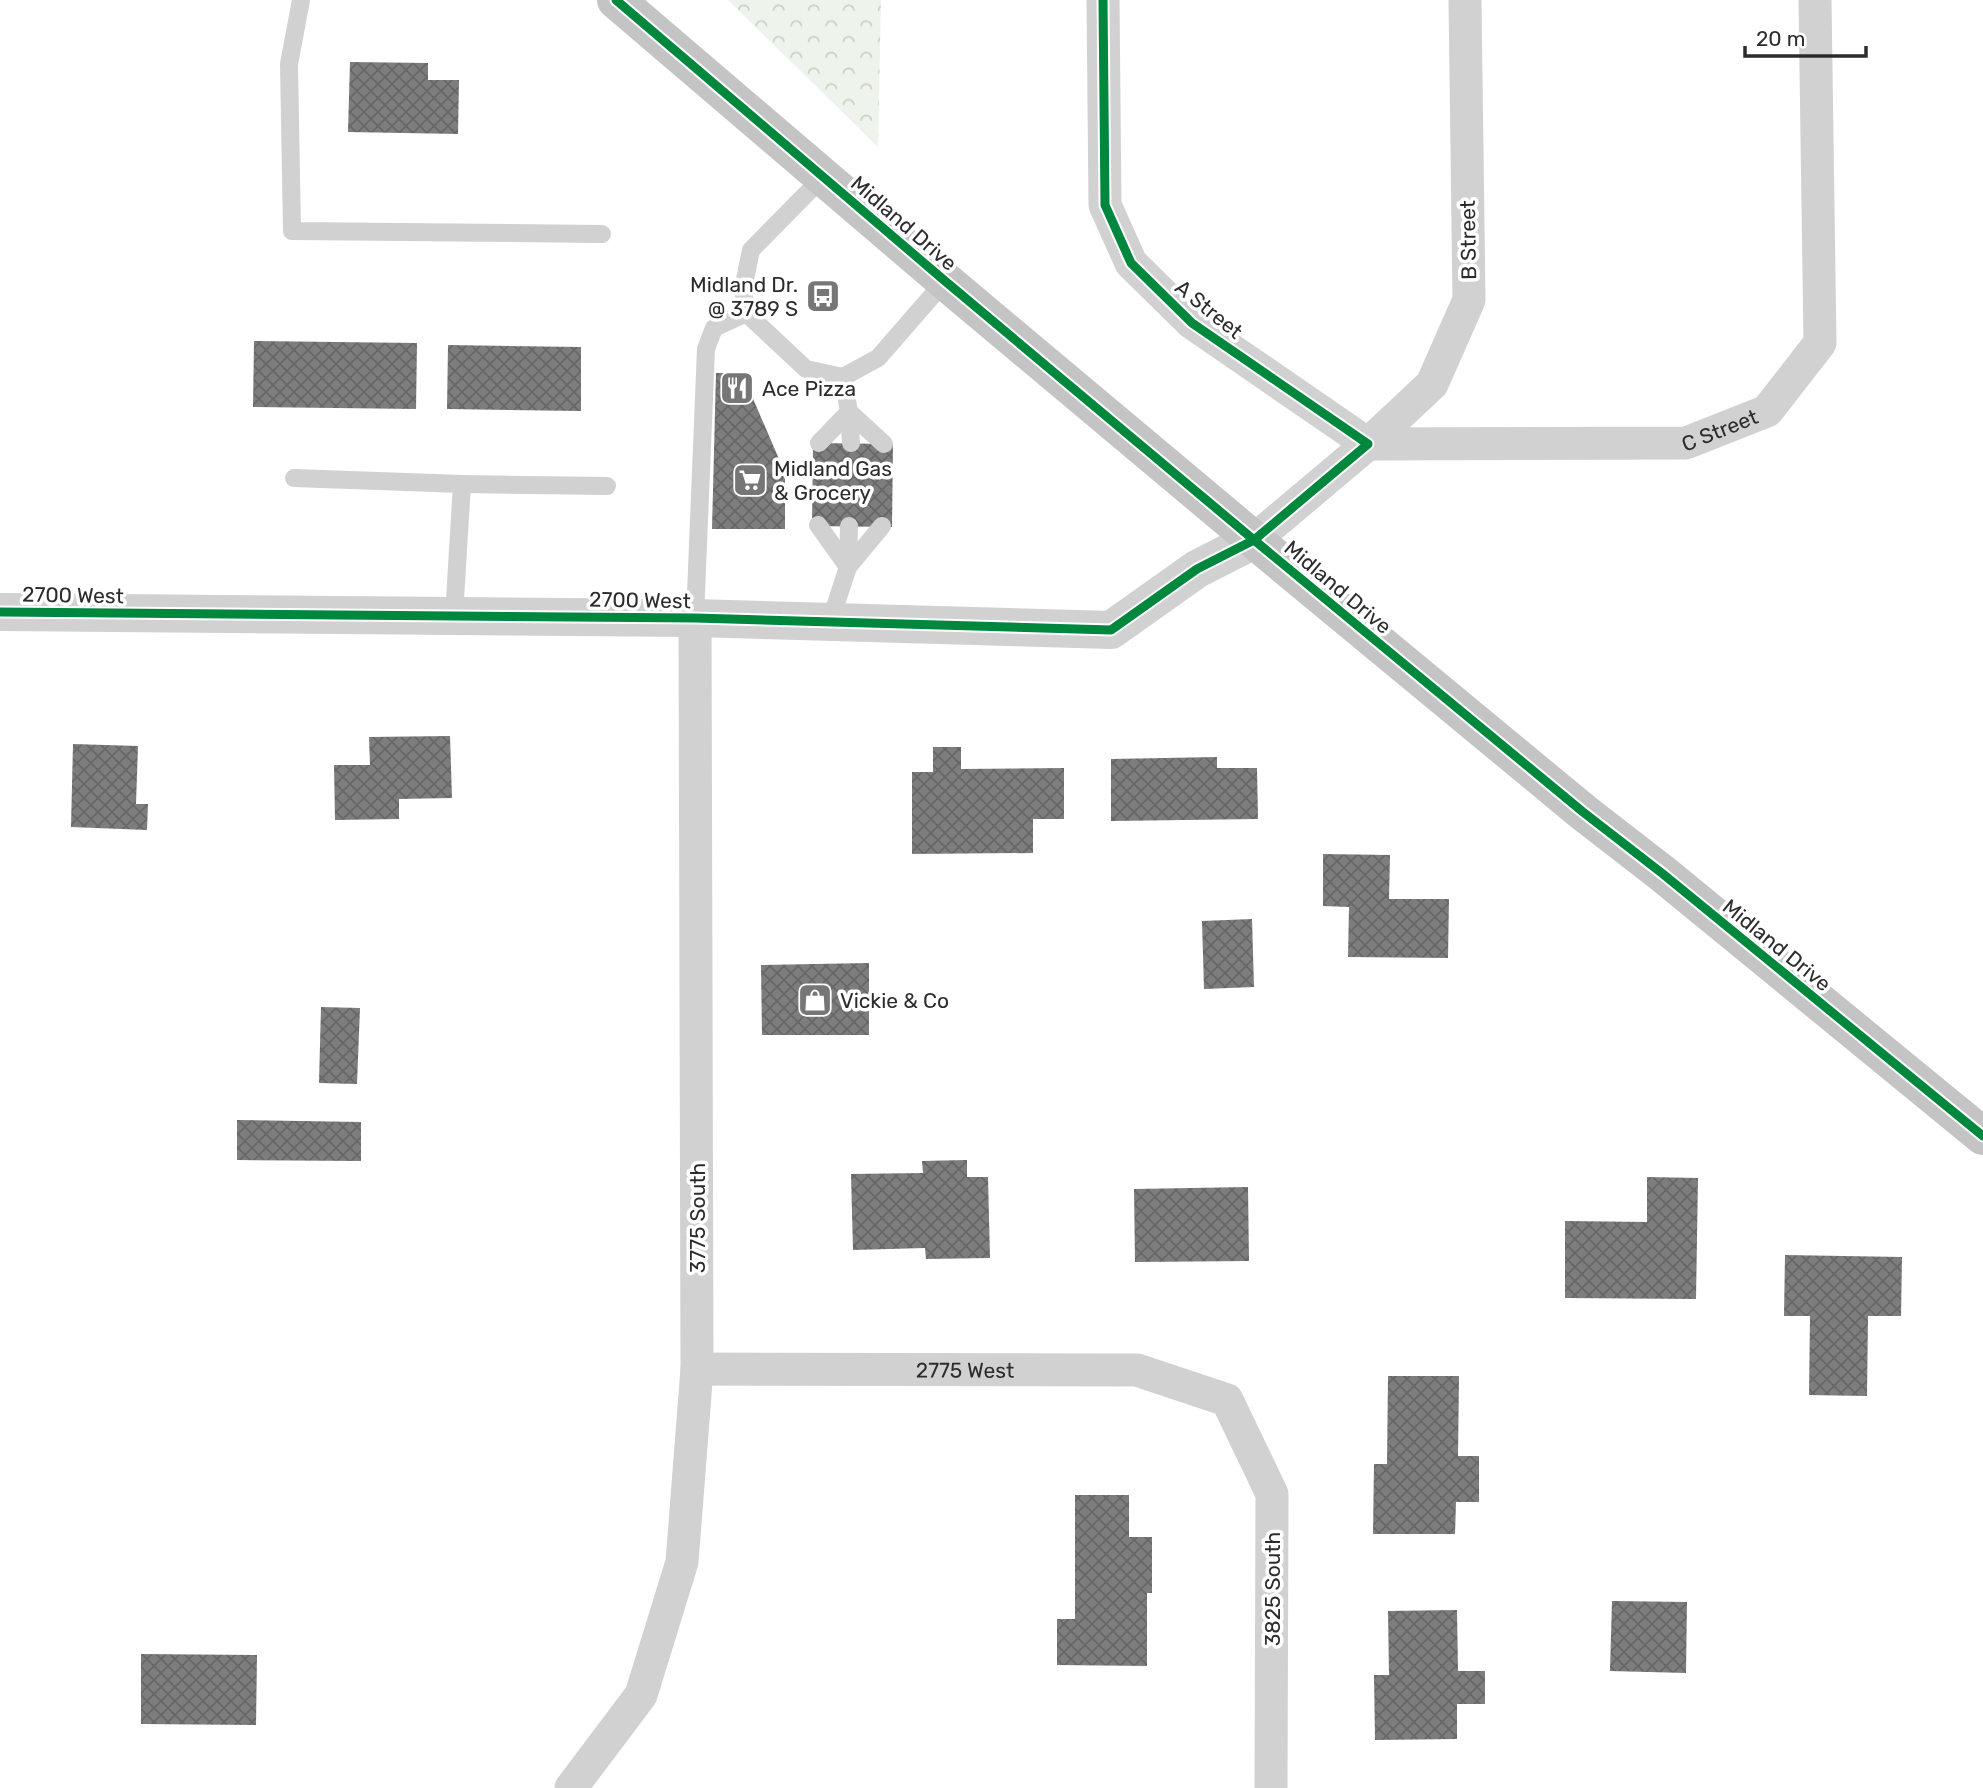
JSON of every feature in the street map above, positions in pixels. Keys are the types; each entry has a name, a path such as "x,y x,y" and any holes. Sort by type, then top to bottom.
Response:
{"main road":[{"name":"Midland Drive","path":"616,0 1254,540 1583,812 1663,874 1983,1136"}],"street":[{"name":"A Street","path":"1103,0 1104,205 1131,262 1192,323 1368,444"},
{"name":"B Street","path":"1368,444 1432,384 1469,300 1465,0"},
{"name":"C Street","path":"1368,444 1686,443 1767,411 1820,343 1815,0"},
{"path":"1254,540 1368,444"},
{"name":"2700 West","path":"0,612 695,618 1111,630 1196,569 1254,540"},
{"name":"3775 South","path":"571,1788 641,1695 682,1562 698,1369 695,618"},
{"name":"2775 West","path":"698,1369 1137,1370 1227,1399"},
{"name":"3825 South","path":"1227,1399 1272,1494 1271,1788"}],"lane":[{"path":"301,0 289,64 292,231 602,234"},
{"path":"823,177 751,250 743,289 746,313 806,369 843,377 878,358 945,281"},
{"path":"695,618 706,349 714,328 746,313"},
{"path":"843,377 851,443"},
{"path":"819,443 849,412"},
{"path":"849,412 884,444"},
{"path":"294,478 607,486"},
{"path":"454,616 462,484"},
{"path":"818,525 848,567"},
{"path":"830,622 848,567 849,526"},
{"path":"848,567 881,526"}],"green space":[{"path":"728,0 881,0 878,147"}],"building":[{"path":"350,62 428,63 428,80 459,80 458,134 348,132"},
{"path":"254,341 417,343 416,409 253,407"},
{"path":"448,345 581,347 581,411 447,409"},
{"path":"716,373 742,373 785,473 785,529 712,529"},
{"path":"813,443 893,444 892,527 812,526"},
{"path":"450,736 452,798 399,799 399,819 335,820 334,765 370,765 369,737"},
{"path":"73,744 138,746 136,804 148,804 147,830 71,827"},
{"path":"933,747 961,747 961,769 1064,768 1064,819 1033,819 1033,853 912,854 912,772 933,772"},
{"path":"1217,757 1217,768 1257,768 1258,819 1111,821 1111,759"},
{"path":"1323,854 1390,855 1389,899 1449,899 1448,958 1348,957 1349,907 1323,906"},
{"path":"1252,919 1254,987 1204,989 1202,921"},
{"name":"Vickie & Co","path":"869,963 869,1035 762,1035 761,965"},
{"path":"321,1007 360,1008 357,1084 319,1083"},
{"path":"237,1120 361,1122 361,1161 237,1160"},
{"path":"967,1160 967,1177 988,1177 990,1258 926,1259 925,1248 853,1250 851,1174 923,1173 922,1161"},
{"path":"1647,1177 1698,1178 1696,1299 1565,1298 1565,1221 1647,1222"},
{"path":"1248,1187 1249,1261 1135,1262 1134,1189"},
{"path":"1785,1255 1902,1257 1901,1316 1868,1316 1867,1396 1809,1395 1810,1316 1784,1316"},
{"path":"1388,1376 1459,1376 1458,1456 1479,1456 1479,1502 1456,1502 1455,1534 1373,1534 1374,1464 1387,1464"},
{"path":"1075,1495 1129,1495 1129,1537 1152,1537 1152,1593 1147,1593 1147,1666 1057,1665 1057,1619 1075,1619"},
{"path":"1612,1601 1687,1602 1686,1673 1610,1671"},
{"path":"1457,1610 1458,1671 1485,1671 1485,1704 1457,1704 1457,1739 1375,1740 1374,1675 1389,1675 1388,1611"},
{"path":"141,1654 257,1655 256,1725 141,1724"}],"cycle path":[{"path":"616,0 1254,540 1583,812 1663,874 1983,1136"},
{"path":"0,612 695,618 1111,630 1197,569 1254,540 1368,444 1192,323 1131,263 1105,205 1103,0"}],"place":[{"name":"Midland Dr. @ 3789 S","path":"823,296"},
{"name":"Ace Pizza","path":"737,388"},
{"name":"Midland Gas & Grocery","path":"750,480"},
{"name":"Vickie & Co","path":"815,1000"}]}
